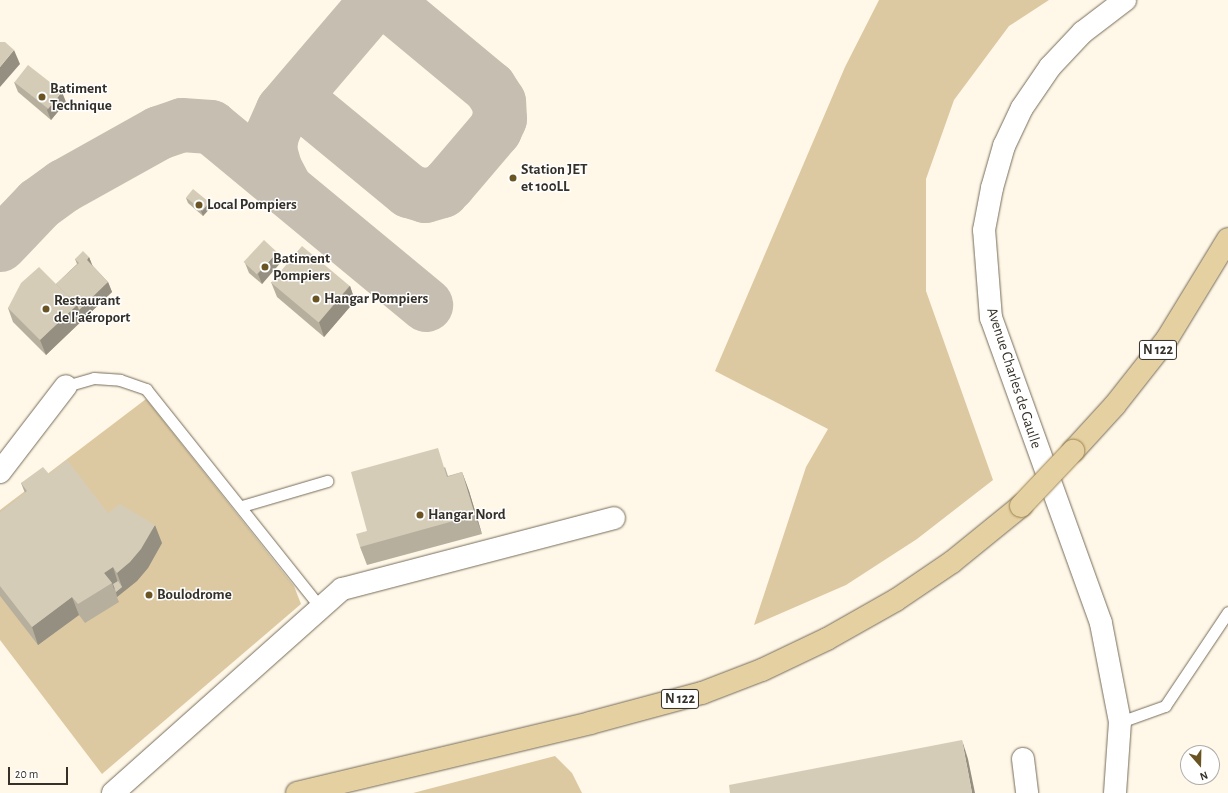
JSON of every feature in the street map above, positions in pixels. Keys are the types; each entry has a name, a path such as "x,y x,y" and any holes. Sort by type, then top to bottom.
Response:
{"main road":[{"name":"Avenue Charles de Gaulle","path":"1115,793 1120,722 1101,623 991,318 984,230 992,188 1004,146 1022,108 1050,67 1083,32 1125,0"},
{"name":"N 122","path":"297,793 590,723 702,693 762,670 827,639 896,600 952,562 1021,506 1074,451 1115,405 1167,339 1228,239"},
{"path":"0,472 66,386"},
{"path":"113,793 342,590 614,518"},
{"path":"1023,759 1027,793"}],"lane":[{"path":"66,386 94,378 120,380 146,390 242,506 321,608"},
{"path":"242,506 327,480"},
{"path":"1120,722 1165,706 1228,612"}],"shaded area":[{"path":"879,0 1049,0 1009,26 954,100 926,179 926,291 993,480 917,539 846,585 754,625 806,467 828,429 715,371 845,67"},
{"name":"Boulodrome","path":"146,399 294,586 301,604 102,774 0,640 0,510"},
{"path":"555,756 572,773 582,793 413,793"}],"building":[{"path":"0,42 5,42 14,50 0,67"},
{"path":"28,65 62,91 48,109 14,82"},
{"path":"193,189 209,202 202,211 186,198"},
{"path":"264,240 277,252 257,274 244,262"},
{"name":"Hangar Pompiers","path":"302,246 349,286 319,323 271,283"},
{"path":"83,251 89,257 87,260 108,282 79,310 77,305 56,284 79,263 75,259"},
{"name":"Restaurant de l'aéroport","path":"39,267 77,305 40,340 8,308 21,283"},
{"name":"Hangar Nord","path":"438,448 447,477 462,472 475,515 360,547 356,534 367,531 351,472"},
{"path":"67,460 108,513 120,504 155,525 141,549 130,562 117,573 113,567 104,573 112,583 78,604 72,597 32,627 0,586 0,512 27,491 21,483 43,467 49,474"},
{"path":"118,581 122,587 116,592 113,584"},
{"path":"962,740 972,793 730,793 729,785"}],"taxiway":[{"path":"377,0 283,110 272,135 270,150 275,168 286,189 426,305"},
{"path":"295,97 409,191 425,196 442,191 449,184 495,130 500,119 499,102 490,88 384,0"},
{"path":"0,245 39,204 64,186 159,133 182,125 211,127 286,189"}],"place":[{"name":"Batiment Technique","path":"42,97"},
{"name":"Station JET et 100LL","path":"513,178"},
{"name":"Local Pompiers","path":"199,205"},
{"name":"Batiment Pompiers","path":"265,267"},
{"name":"Hangar Pompiers","path":"316,299"},
{"name":"Restaurant de l'aéroport","path":"46,309"},
{"name":"Hangar Nord","path":"420,515"},
{"name":"Boulodrome","path":"149,595"}]}
